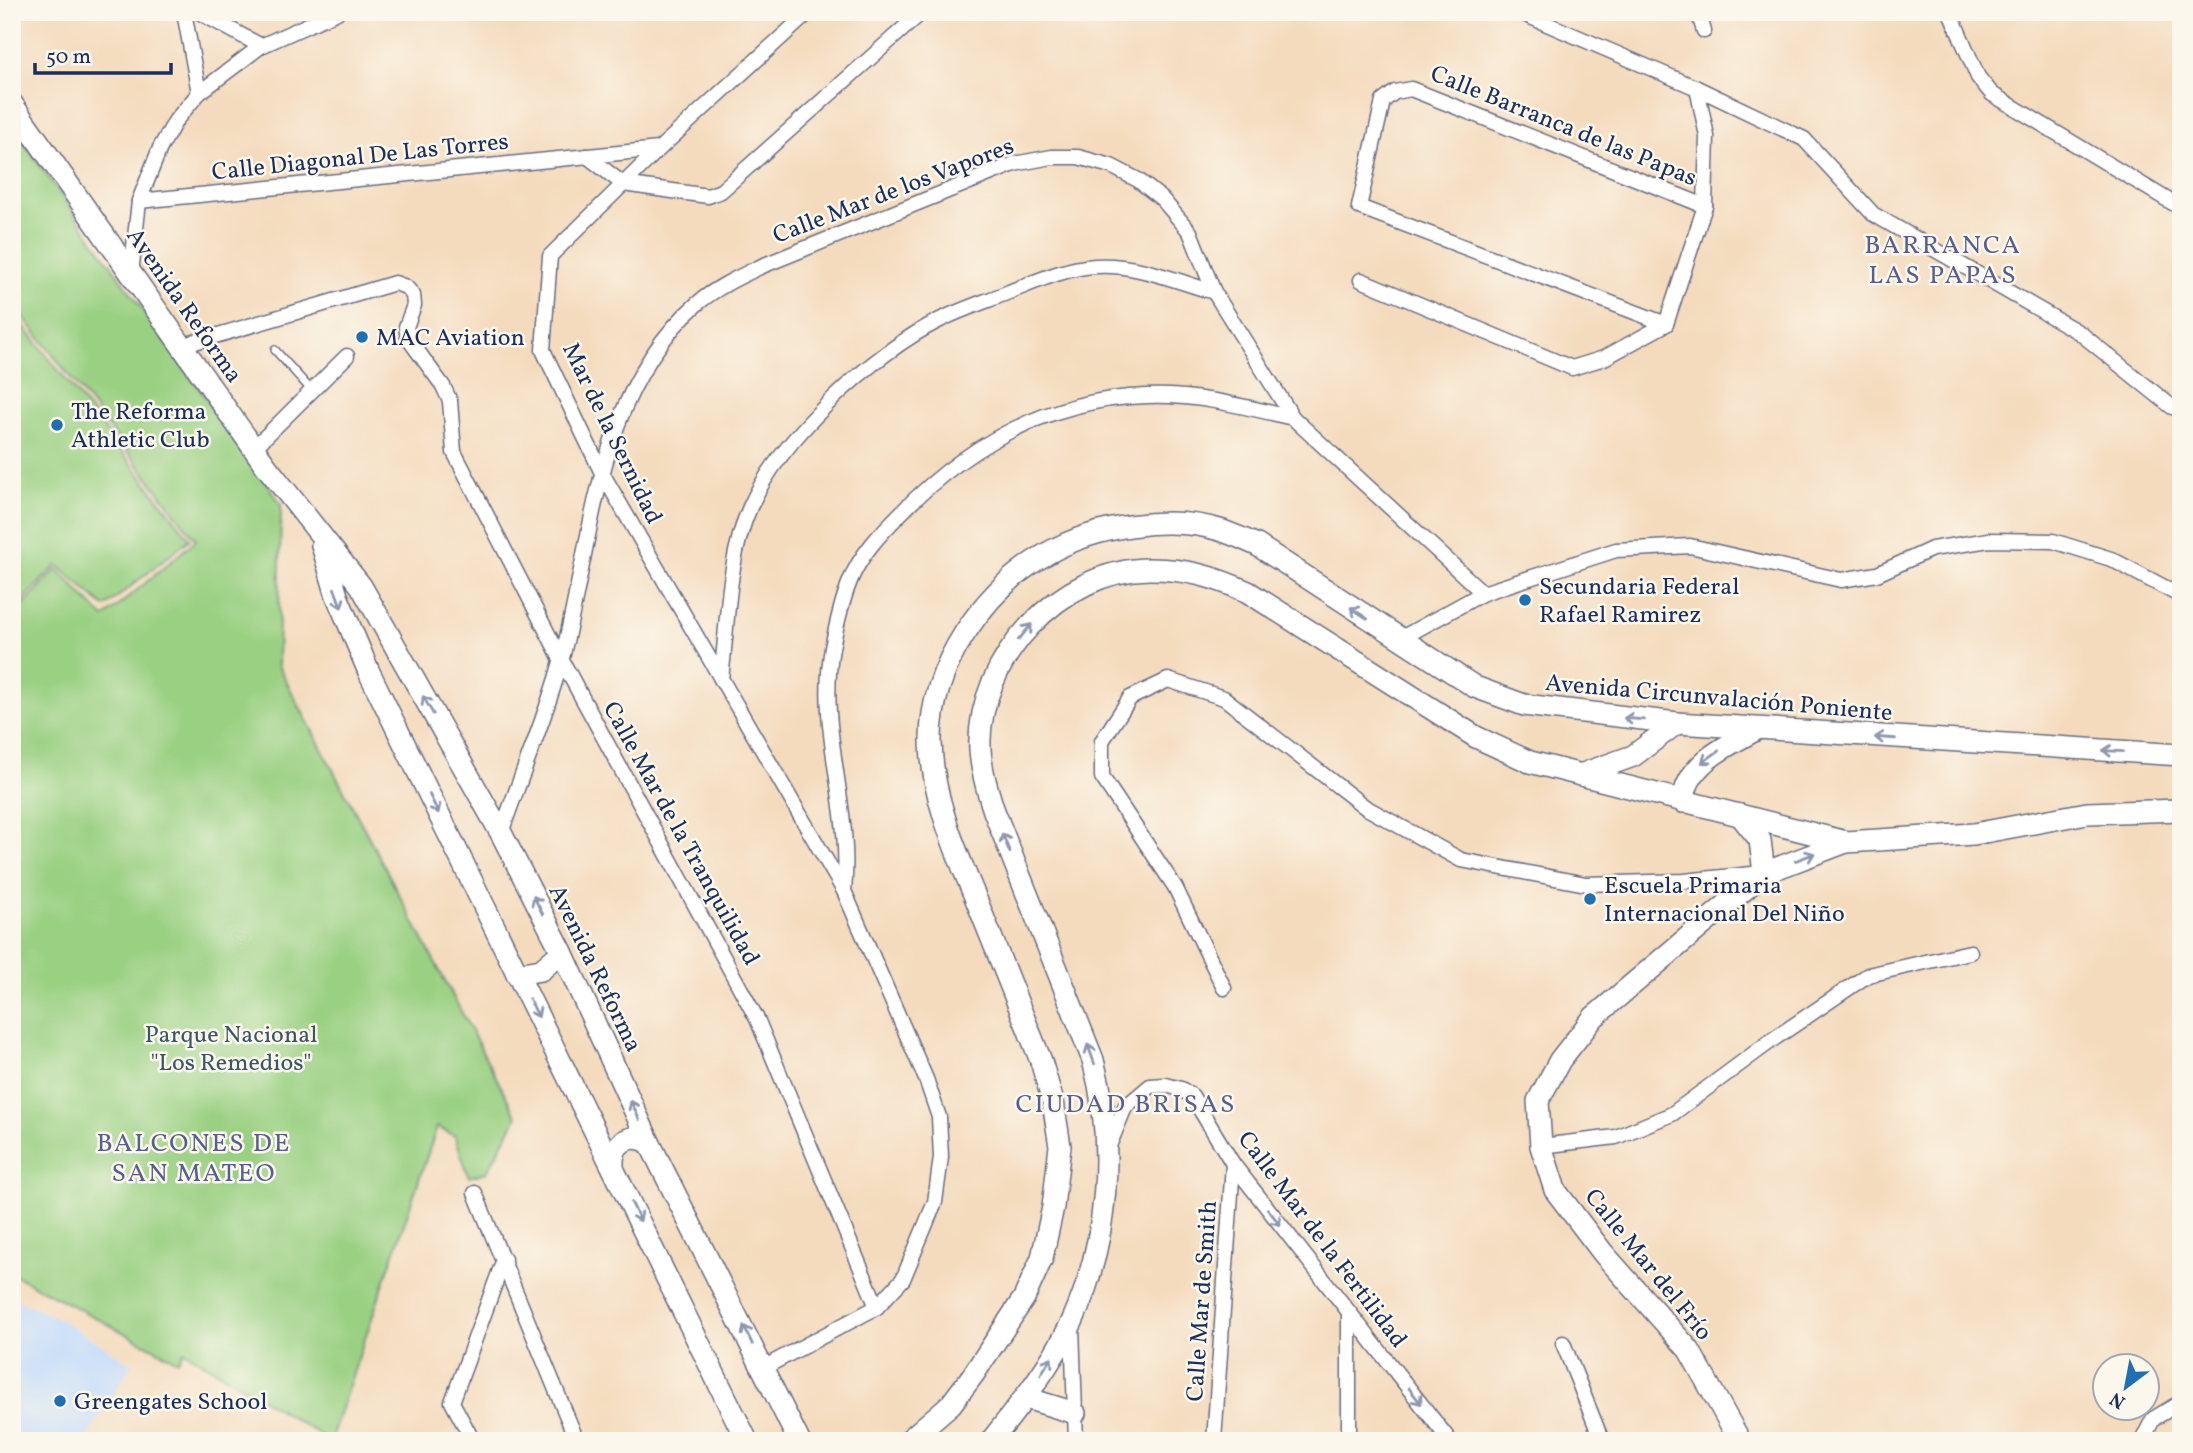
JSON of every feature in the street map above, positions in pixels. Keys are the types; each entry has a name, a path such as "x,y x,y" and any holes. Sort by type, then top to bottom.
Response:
{"main road":[{"name":"Avenida Reforma","path":"12,104 253,449 361,586 501,833 562,952 649,1142 763,1368 793,1437"},
{"name":"Avenida Circunvalación Poniente","path":"908,1441 951,1404 1024,1298 1042,1258 1053,1207 1060,1146 1053,1102 1041,1061 946,824 931,742 936,704 948,667 965,634 992,595 1028,564 1066,542 1156,524 1221,530 1257,545 1398,640 1475,687 1524,705 1677,723 2181,755"},
{"name":"Avenida Reforma","path":"319,533 337,596 369,672 747,1441"},
{"path":"990,1441 1026,1398 1071,1322 1090,1275 1101,1220 1105,1154 1103,1095 1093,1060 994,811 983,775 979,747 990,683 1002,659 1031,623 1092,581 1148,569 1209,575 1248,592 1475,737 1530,762 1846,842 1974,834 2087,813 2181,810"},
{"path":"1580,775 1633,756 1677,723"},
{"path":"1683,802 1685,790 1701,764 1757,729"},
{"path":"1740,815 1760,840 1764,873"},
{"name":"Calle Mar del Frío","path":"1740,1441 1689,1350 1603,1253 1555,1190 1541,1146 1538,1101 1560,1060 1594,1017 1764,873 1846,842"},
{"path":"517,974 541,970 562,952"},
{"path":"613,1165 616,1147 623,1140 632,1137 649,1142"},
{"path":"1026,1398 1075,1413"}],"street":[{"path":"184,12 199,93"},
{"path":"199,12 261,46"},
{"path":"131,274 139,201 160,148 176,120 199,93 261,46 337,12"},
{"name":"Mar de la Sernidad","path":"763,1368 877,1307 903,1279 935,1202 941,1157 939,1117 926,1079 844,891 602,472 543,350 550,256 659,149 809,12"},
{"path":"587,156 623,184 708,196 721,191 922,12"},
{"path":"1519,12 1697,88 1804,139 1873,214 2080,333 2172,407"},
{"path":"1698,12 1704,31"},
{"path":"1950,12 1978,77 1992,94 2181,208"},
{"name":"Calle Barranca de las Papas","path":"1697,88 1707,136 1705,206 1666,324 1359,207 1383,102 1395,92 1411,89 1705,206"},
{"name":"Calle Diagonal De Las Torres","path":"139,201 659,149"},
{"name":"Calle Mar de los Vapores","path":"501,833 561,659 602,472 624,410 646,364 697,304 725,284 762,265 1014,164 1052,156 1078,157 1111,166 1138,180 1162,199 1190,232 1214,292 1293,418 1483,593"},
{"path":"721,680 737,544 751,506 772,469 815,418 861,374 901,343 940,320 1059,273 1095,266 1128,267 1214,292"},
{"path":"1361,280 1573,368 1604,358 1666,324"},
{"name":"Calle Mar de la Tranquilidad","path":"181,346 395,283 406,287 413,295 414,305 406,327 408,338 443,386 451,411 454,452 561,659 757,1018 877,1307"},
{"path":"253,449 347,356"},
{"path":"844,891 847,865 828,713 832,649 850,580 876,538 914,499 968,454 1022,423 1077,404 1160,396 1219,401 1293,418"},
{"path":"1398,640 1483,593 1616,550 1690,546 1841,580 1877,574 1932,549 1989,540 2053,541 2111,559 2181,596"},
{"path":"1224,988 1175,887 1102,777 1102,741 1130,698 1168,680 1224,698 1365,807 1461,860 1586,884 1684,881 1764,873"},
{"path":"1541,1146 1616,1137 1672,1114 1775,1038 1868,975 1970,952"},
{"name":"Calle Mar de la Fertilidad","path":"1105,1154 1125,1107 1150,1086 1166,1084 1192,1096 1233,1164 1450,1441"},
{"name":"Calle Mar de Smith","path":"1214,1441 1233,1164"},
{"path":"475,1193 577,1441"},
{"path":"473,1441 452,1402 504,1259"},
{"path":"1349,1313 1349,1441"},
{"path":"1071,1322 1076,1441"},
{"path":"1563,1343 1602,1441"},
{"path":"2142,1441 2153,1419 2181,1402"}],"lane":[{"path":"275,350 312,392"}],"shaded area":[{"name":"Greengates School","path":"12,1297 66,1323 132,1364 85,1441 12,1441"}],"green space":[{"name":"Parque Nacional \"Los Remedios\"","path":"12,126 281,504 278,666 517,1117 487,1172 469,1177 455,1136 437,1127 330,1441 184,1351 178,1361 12,1274 12,617 57,569 104,618 196,540 12,302"},
{"name":"The Reforma Athletic Club","path":"12,311 190,539 105,607 57,565 12,611"}],"place":[{"name":"MAC Aviation","path":"362,337"},
{"name":"The Reforma Athletic Club","path":"57,425"},
{"name":"Secundaria Federal Rafael Ramirez","path":"1525,600"},
{"name":"Escuela Primaria Internacional Del Niño","path":"1590,899"},
{"name":"Greengates School","path":"60,1401"}],"district":[{"name":"BARRANCA LAS PAPAS","path":"1943,259"},
{"name":"CIUDAD BRISAS","path":"1126,1103"},
{"name":"BALCONES DE SAN MATEO","path":"194,1157"}]}
